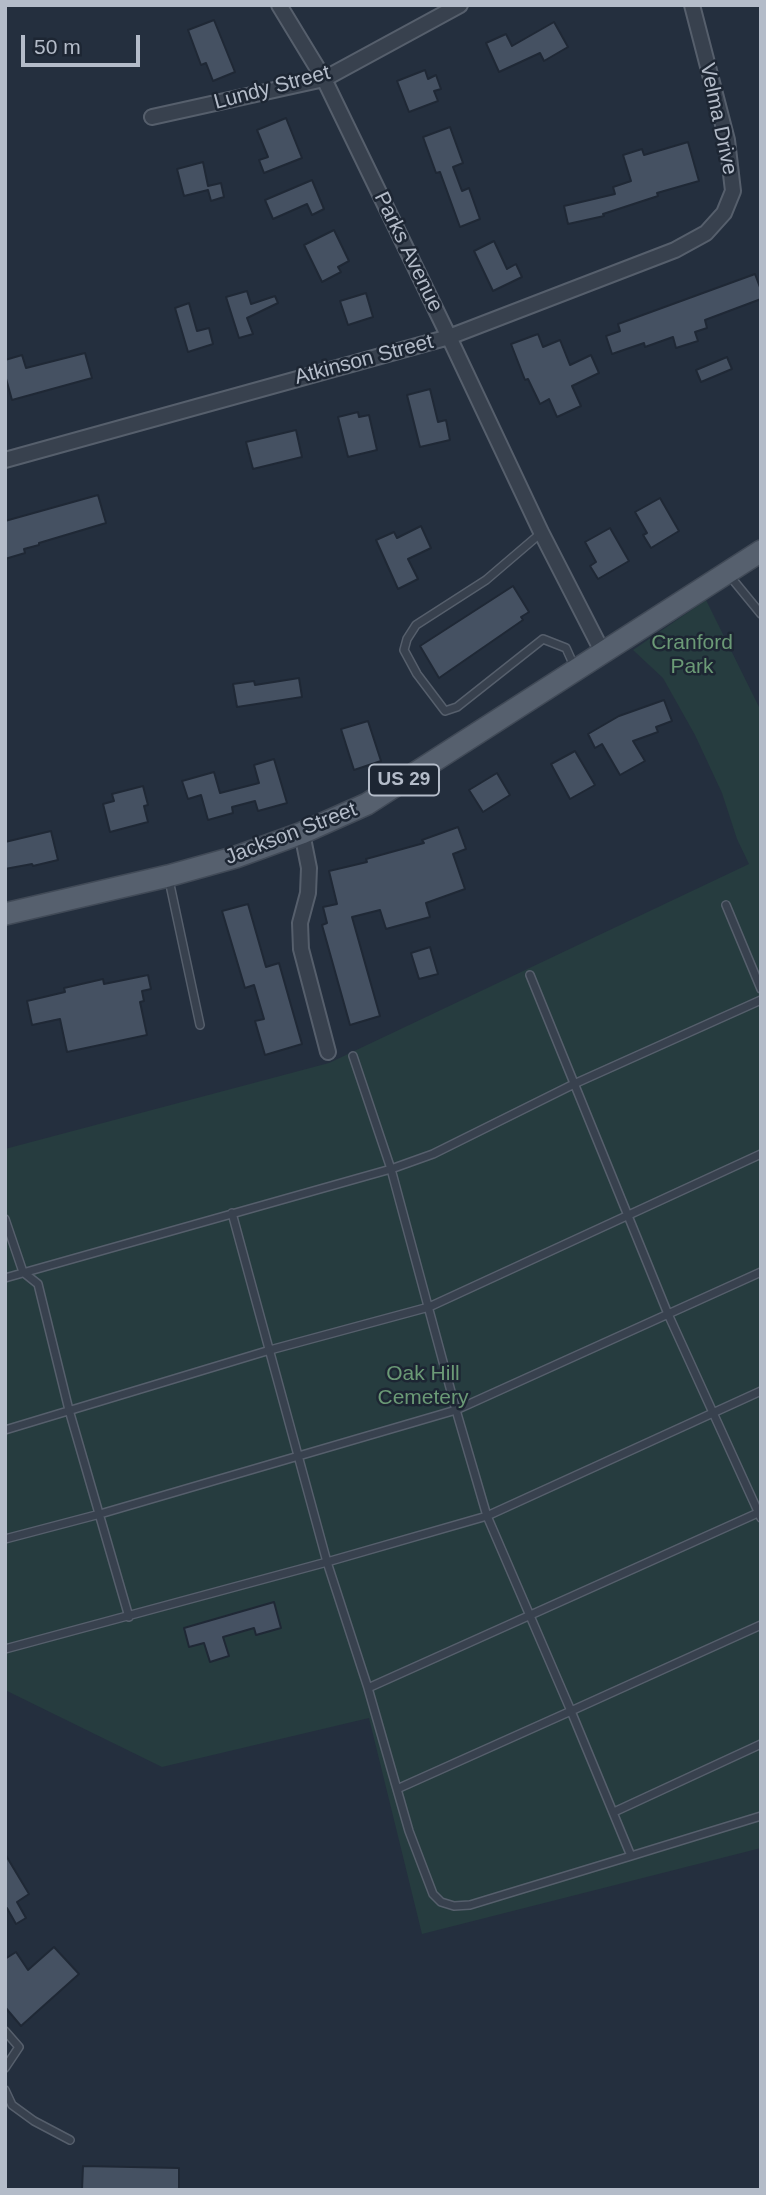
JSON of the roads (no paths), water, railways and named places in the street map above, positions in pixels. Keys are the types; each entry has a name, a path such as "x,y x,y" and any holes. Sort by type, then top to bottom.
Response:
{"main road":[{"name":"Jackson Street","path":"5,914 168,876 236,857 302,833 367,804 761,551"}],"street":[{"name":"Parks Avenue","path":"279,5 324,79 541,532 603,653"},
{"name":"Lundy Street","path":"152,117 324,79 460,5"},
{"name":"Velma Drive","path":"692,5 727,140 733,191 724,213 710,228"},
{"name":"Atkinson Street","path":"5,460 449,337 675,250 706,233 710,228"},
{"path":"302,833 309,868 308,893 300,923 301,949 328,1052"}],"lane":[{"path":"541,532 486,580 416,625 404,650 417,674 445,710 457,707 542,639 566,648 576,669"},
{"path":"727,572 761,614"},
{"path":"168,876 200,1025"},
{"path":"726,905 761,989"},
{"path":"368,1688 760,1514 668,1314 530,975"},
{"path":"5,1278 433,1154 574,1084 761,1000"},
{"path":"353,1055 391,1168 487,1516 631,1856"},
{"path":"5,1430 270,1350 429,1307 761,1154"},
{"path":"232,1213 327,1562 368,1688 409,1831 433,1894 441,1902 454,1906 470,1905 761,1816"},
{"path":"5,1219 23,1272 38,1284 69,1410 129,1617"},
{"path":"5,1539 456,1410 761,1272"},
{"path":"5,1649 129,1617 487,1516 761,1391"},
{"path":"397,1789 761,1625"},
{"path":"614,1812 761,1744"},
{"path":"5,2031 19,2047 5,2068"},
{"path":"5,2090 12,2105 34,2121 70,2140"}],"park label":[{"name":"Cranford Park","path":"692,655"},
{"name":"Oak Hill Cemetery","path":"423,1386"}]}
